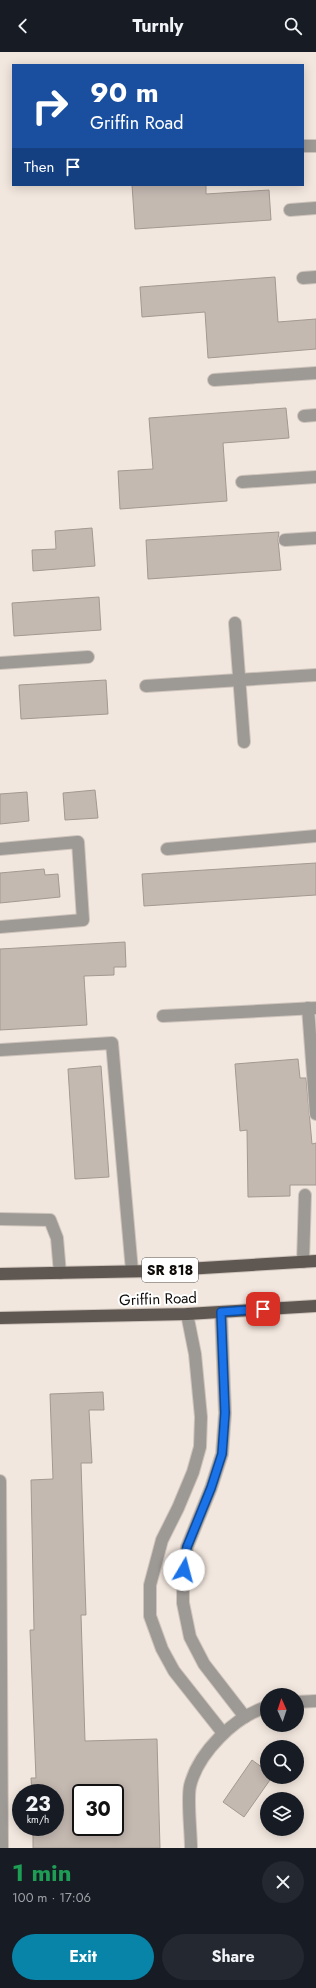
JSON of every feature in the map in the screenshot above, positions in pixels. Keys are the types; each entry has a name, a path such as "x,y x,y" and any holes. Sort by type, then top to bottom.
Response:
{"main road":[{"name":"Griffin Road","path":"0,1274 132,1271 316,1262"},
{"name":"Griffin Road","path":"0,1318 187,1314 316,1306"}],"street":[{"path":"304,146 316,146"},
{"path":"290,210 316,208"},
{"path":"303,278 316,277"},
{"path":"214,380 316,372"},
{"path":"242,482 316,477"},
{"path":"285,540 316,538"},
{"path":"235,623 244,742"},
{"path":"0,663 88,657"},
{"path":"146,686 316,675"},
{"path":"167,849 316,836"},
{"path":"0,849 78,842 83,920 0,927"},
{"path":"162,1016 312,1008 316,1114"},
{"path":"0,1050 112,1043 132,1271"},
{"path":"303,1262 305,1195"},
{"path":"0,1219 50,1220 57,1238 60,1273"},
{"path":"221,1312 225,1413 222,1454 211,1488 187,1547 183,1581 183,1603 190,1637 204,1664 245,1717"},
{"path":"187,1314 195,1354 201,1417 200,1447 193,1472 158,1552 150,1585 150,1616 162,1649 174,1671 223,1733"},
{"path":"0,1481 2,1848"},
{"path":"304,1702 316,1701"},
{"path":"191,1848 190,1786 203,1757 223,1733 245,1717 260,1709"}],"building":[{"path":"132,186 206,186 206,194 269,190 271,220 135,229"},
{"path":"275,277 278,322 316,319 316,349 208,358 205,312 142,317 140,287"},
{"path":"286,408 289,438 223,443 227,501 120,509 118,471 153,469 149,418"},
{"path":"92,528 95,566 33,571 32,550 56,549 55,531"},
{"path":"279,532 278,540 281,570 148,579 146,540"},
{"path":"99,597 101,630 14,636 12,603"},
{"path":"106,680 108,714 21,719 19,685"},
{"path":"95,790 98,818 65,820 63,793"},
{"path":"27,792 29,821 0,824 0,794"},
{"path":"316,863 316,895 144,906 142,874"},
{"path":"44,869 45,875 58,874 60,897 0,903 0,873"},
{"path":"125,942 126,967 114,967 114,975 84,976 87,1025 0,1030 0,949"},
{"path":"298,1059 300,1078 306,1078 312,1144 316,1143 316,1185 290,1185 290,1196 248,1197 247,1130 240,1131 235,1064"},
{"path":"101,1066 109,1177 75,1179 68,1069"},
{"path":"103,1392 104,1410 89,1410 92,1463 81,1463 86,1615 81,1615 85,1741 157,1739 160,1848 33,1848 33,1836 64,1836 64,1784 31,1784 31,1778 36,1778 30,1630 34,1630 31,1480 53,1479 50,1394"},
{"path":"252,1760 260,1766 260,1784 267,1784 260,1792 244,1817 223,1802"}],"route":[{"path":"184,1570 187,1547 211,1488 222,1454 225,1413 221,1312 263,1309"}]}
